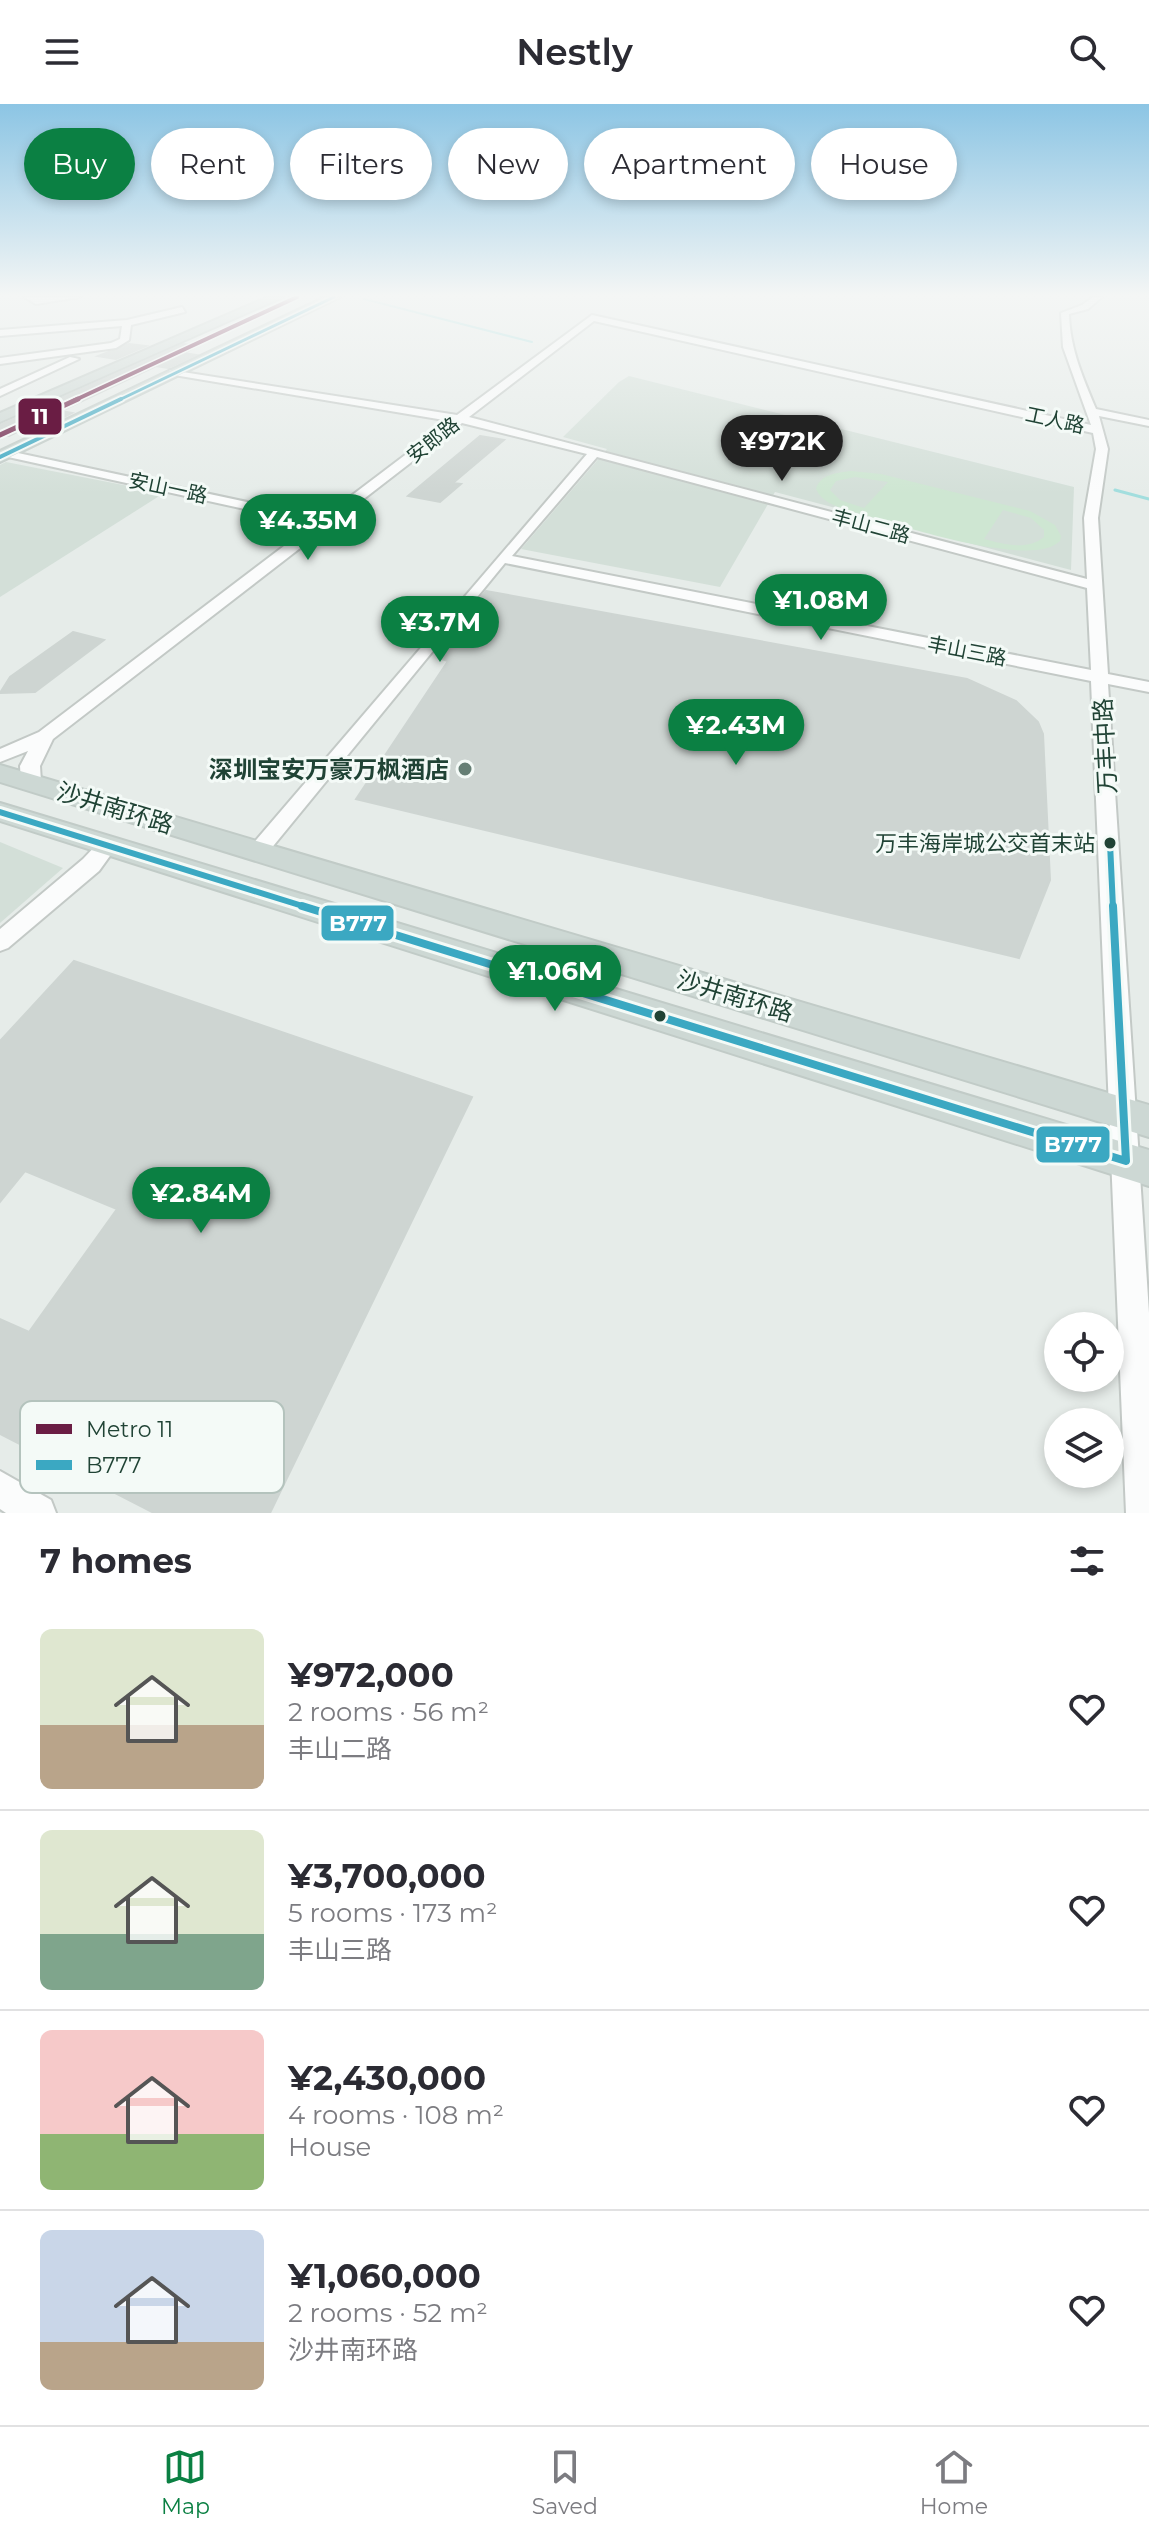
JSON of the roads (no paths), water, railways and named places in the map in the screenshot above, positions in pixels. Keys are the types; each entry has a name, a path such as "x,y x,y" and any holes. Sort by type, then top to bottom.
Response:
{"main road":[{"path":"0,408 103,363"},
{"path":"0,418 126,363"},
{"path":"3,452 178,363"},
{"path":"3,452 193,363"},
{"name":"沙井南环路","path":"0,773 1136,1117"},
{"name":"沙井南环路","path":"0,812 1138,1164"}],"street":[{"path":"0,393 66,363"},
{"name":"安郎路","path":"0,756 45,736 534,363"},
{"name":"工人路","path":"812,363 1094,420"},
{"name":"万丰中路","path":"1073,363 1103,452 1096,476 1091,518 1136,1117 1144,1513"},
{"name":"丰山二路","path":"174,372 460,419 1097,586"},
{"path":"1094,420 1149,423"},
{"path":"1094,420 1149,431"},
{"name":"安山一路","path":"3,452 327,523"},
{"path":"258,851 502,558 594,453"},
{"name":"丰山三路","path":"502,558 1149,687"},
{"path":"31,782 30,766 45,736"},
{"path":"0,942 91,865 107,846"},
{"path":"0,1489 38,1513"}],"waterway":[{"path":"1115,490 1149,499"}],"metro line":[{"name":"11","path":"0,435 155,363"}],"place":[{"name":"深圳宝安万豪万枫酒店","path":"465,769"},
{"name":"万丰海岸城公交首末站","path":"1110,843"}]}
